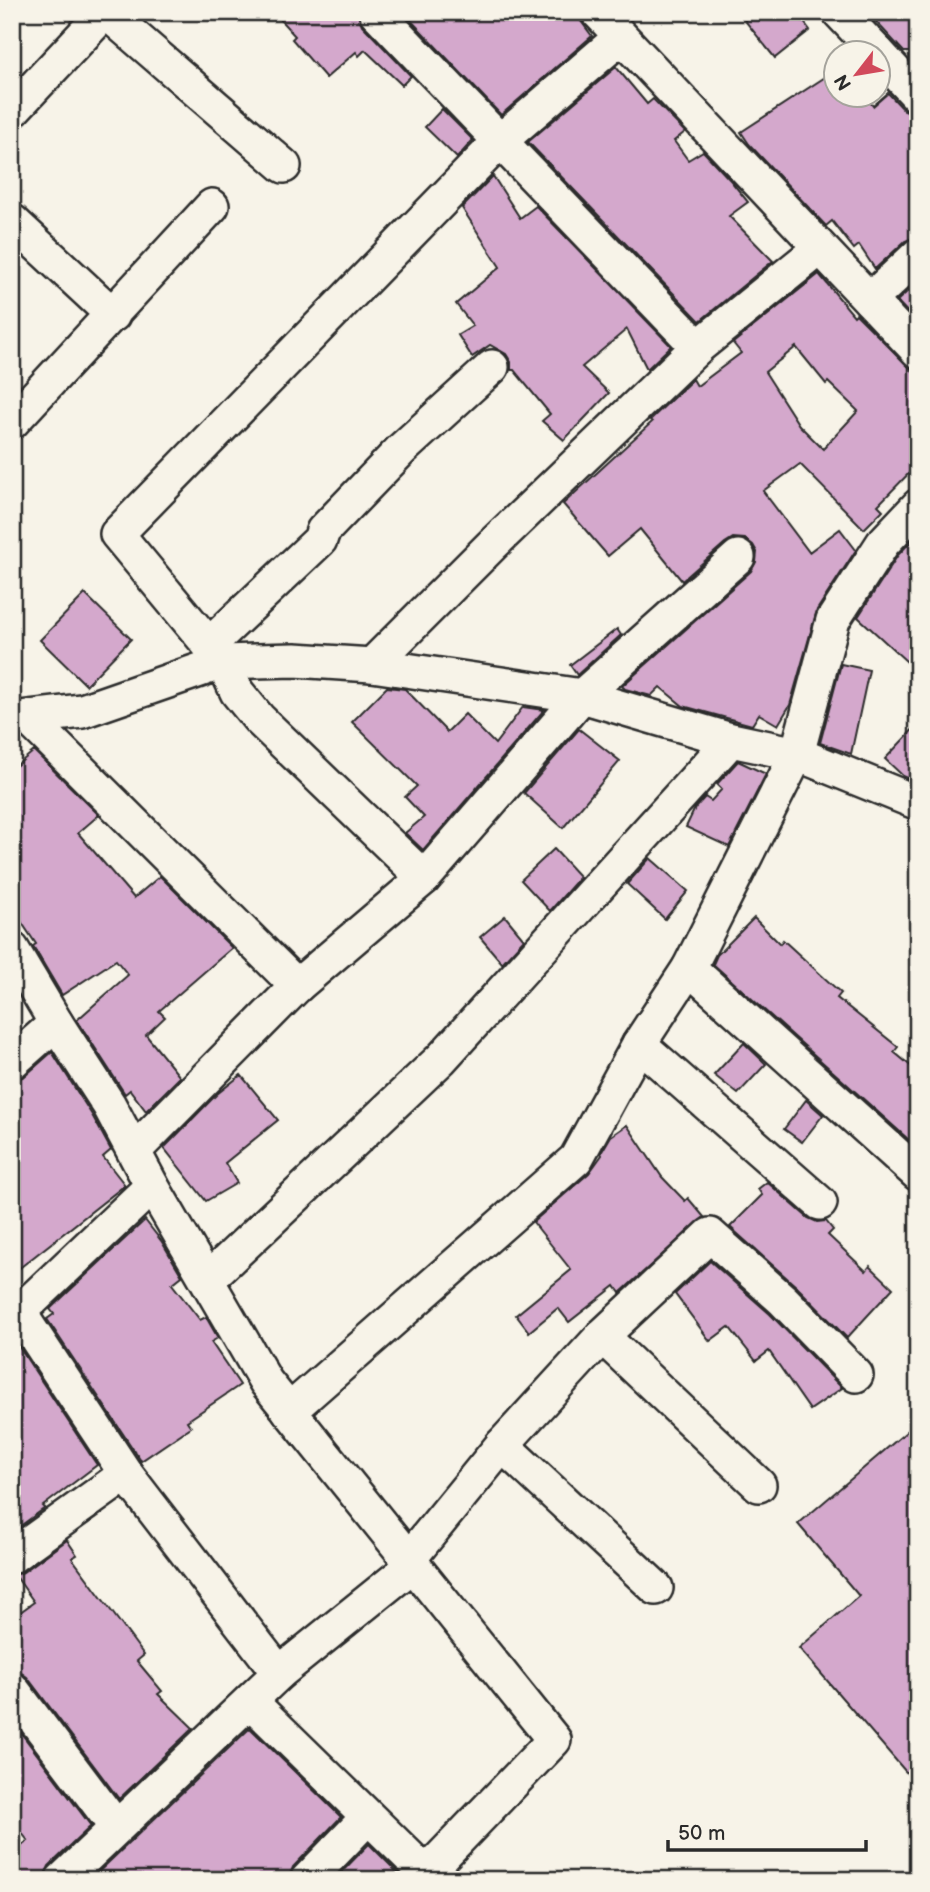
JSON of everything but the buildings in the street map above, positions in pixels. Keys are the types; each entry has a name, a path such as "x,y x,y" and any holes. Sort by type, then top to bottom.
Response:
{"street":[{"path":"12,111 105,12 284,166"},
{"path":"376,12 698,347"},
{"path":"598,12 918,351"},
{"path":"838,12 863,38"},
{"path":"424,878 259,719 237,692 216,653 117,534 500,141 621,37"},
{"path":"892,69 918,96"},
{"path":"12,422 212,206"},
{"path":"12,221 113,315"},
{"path":"372,665 492,545 698,347 820,248"},
{"path":"870,300 918,255"},
{"path":"20,719 82,711 216,653 320,540 323,531 402,449 492,367"},
{"path":"289,1410 576,1159 639,1044 688,968 797,754 833,620 883,543 918,506"},
{"path":"134,1151 297,986 424,878 582,696 738,557"},
{"path":"216,653 372,665 582,696 731,740 797,754 918,803"},
{"path":"20,719 297,986"},
{"path":"208,1279 440,1059 731,740"},
{"path":"12,949 109,1105 152,1186 266,1382 554,1740 430,1876 250,1701"},
{"path":"688,968 918,1174"},
{"path":"12,1062 56,1023"},
{"path":"639,1044 820,1203"},
{"path":"152,1186 16,1315 126,1474 279,1673"},
{"path":"62,1880 279,1673 411,1562 502,1445 602,1336 710,1235 783,1300 856,1375"},
{"path":"602,1336 758,1485"},
{"path":"502,1445 656,1587"},
{"path":"12,1556 126,1474"},
{"path":"12,1689 116,1828"},
{"path":"307,1880 368,1817"}]}
